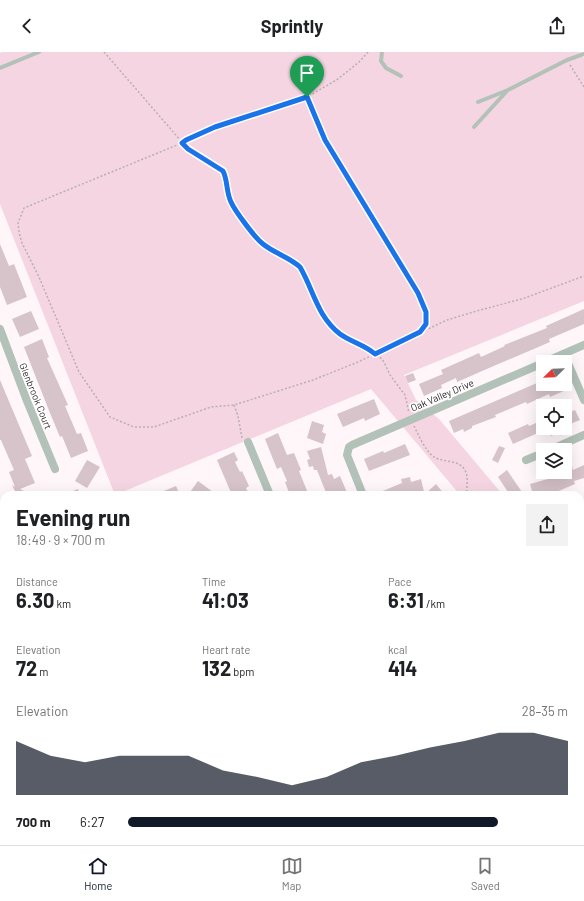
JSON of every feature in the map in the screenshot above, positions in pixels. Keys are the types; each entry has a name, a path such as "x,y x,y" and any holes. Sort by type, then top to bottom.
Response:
{"street":[{"name":"Glenbrook Court","path":"0,329 55,469"},
{"name":"Oak Valley Drive","path":"564,354 584,345"},
{"path":"564,354 584,400"},
{"name":"Oak Valley Drive","path":"361,491 347,455 349,447 352,444 536,365"},
{"path":"566,443 584,435"},
{"path":"248,442 268,491"},
{"path":"526,460 536,456"}],"lane":[{"path":"0,68 39,52"},
{"path":"382,52 381,60 386,68 401,76"},
{"path":"478,102 508,90 567,60 584,54"},
{"path":"474,127 508,90"}],"path":[{"path":"104,52 182,143 188,149 223,171 230,200 236,211 262,244 300,267 323,317 347,339 364,346 384,362 390,375 405,395 408,412 420,439 434,457 456,463 465,470 467,476 467,491"},
{"path":"368,52 359,62 338,79 307,97 215,127 182,143 24,208 18,223 22,242 39,277 79,372 110,417 134,427 154,427 211,407 234,405 313,380 358,362 447,320 522,299 584,276"},
{"path":"567,60 584,87"},
{"path":"307,97 325,140 418,293 426,312 426,324 420,332"},
{"path":"234,405 238,413 242,430 242,444 248,442"}],"shaded area":[{"path":"581,52 584,58 584,301 404,375 416,400 439,419 500,491 457,491 371,389 125,491 113,491 0,204 0,53"}],"building":[{"path":"0,244 9,266 14,264 27,297 7,305 0,287"},
{"path":"584,309 584,324 549,339 550,342 457,382 456,378 441,385 442,388 424,396 419,384 443,374 441,370 479,353 481,357 505,346 504,345 547,328 546,326"},
{"path":"31,311 39,329 20,337 12,319"},
{"path":"42,339 49,357 47,358 68,405 65,406 77,434 81,433 88,451 71,458 62,436 60,437 24,347"},
{"path":"413,373 416,380 408,383 405,376"},
{"path":"0,380 32,456 25,459 35,483 20,489 24,491 15,491 12,485 15,487 9,472 14,470 0,440"},
{"path":"536,383 536,391 564,391 550,397 549,394 527,404 526,402 495,415 496,417 472,426 472,428 464,432 463,429 454,433 449,421"},
{"path":"374,399 380,414 365,421 364,418 343,427 337,414"},
{"path":"575,410 580,420 572,423 572,411"},
{"path":"312,421 324,425 322,432 326,434 323,444 307,438"},
{"path":"536,423 536,434 513,444 508,433 528,424 529,426"},
{"path":"278,433 287,455 294,453 307,491 288,491 285,482 287,481 281,467 277,469 265,439"},
{"path":"405,444 410,455 369,471 364,459 383,451 384,453"},
{"path":"499,446 505,448 498,463 492,460"},
{"path":"321,447 328,475 332,474 334,479 340,476 346,491 325,491 317,470 314,470 313,466 309,467 307,460 310,459 307,451"},
{"path":"234,452 238,460 235,462 240,472 242,471 249,486 246,488 247,491 230,491 217,460"},
{"path":"87,460 100,467 87,488 75,481"},
{"path":"584,465 584,478 574,481 575,484 559,491 532,491 530,484 548,479 572,479 572,466 573,470"},
{"path":"507,470 521,491 507,491 498,477"},
{"path":"410,477 411,482 421,479 424,491 383,491 402,483 401,479"},
{"path":"198,481 212,491 191,491"},
{"path":"436,484 442,491 428,491"},
{"path":"176,486 178,491 164,491"}],"route":[{"path":"307,97 325,140 418,293 426,312 426,324 420,332 375,354 364,346 347,339 323,317 300,267 262,244 236,211 230,200 223,171 188,149 182,143 215,127 307,97"}]}
